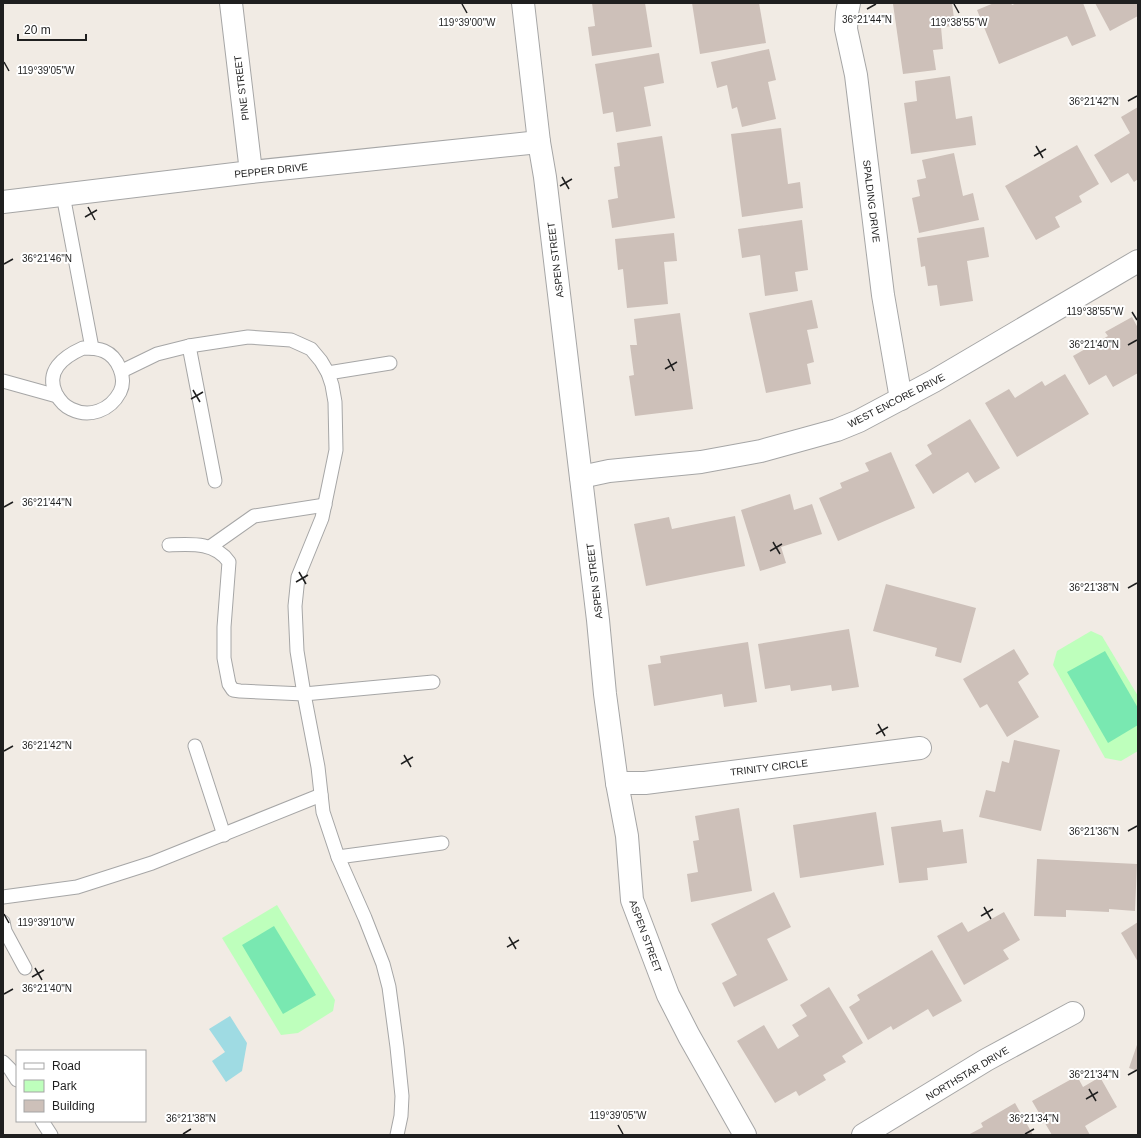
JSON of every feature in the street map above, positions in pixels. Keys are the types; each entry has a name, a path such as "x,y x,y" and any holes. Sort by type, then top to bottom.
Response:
{"street":[{"name":"PINE STREET","path":"232,3 251,172"},
{"name":"ASPEN STREET","path":"523,3 581,476 605,694 617,783 627,836 632,900 668,995 689,1036 745,1135"},
{"name":"SPALDING DRIVE","path":"849,3 846,29 856,75 883,295 901,399"},
{"name":"PEPPER DRIVE","path":"3,202 251,172 539,142"},
{"name":"WEST ENCORE DRIVE","path":"581,476 609,471 701,462 762,451 837,430 859,421 934,381 1138,261"},
{"name":"TRINITY CIRCLE","path":"617,783 645,783 920,748"},
{"name":"NORTHSTAR DRIVE","path":"863,1135 986,1060 1073,1013"}],"lane":[{"path":"62,195 92,348"},
{"path":"122,371 158,354 189,346 248,337 291,340 311,349 322,361 328,373 335,402 336,450 322,518 298,577 295,606 297,651 318,767 323,812 338,857 365,918 383,964 389,987 402,1096 401,1116 397,1135"},
{"path":"189,346 215,481"},
{"path":"83,348 92,348 105,351 115,360 122,371 122,383 120,392 108,406 94,414 78,413 60,402 53,386 53,374 58,365 72,353 83,348"},
{"path":"328,373 390,363"},
{"path":"3,381 57,396"},
{"path":"210,547 254,516 325,505"},
{"path":"169,544 192,544 210,547 224,554 229,562 224,627 224,658 229,684 233,690 304,694 433,682"},
{"path":"195,746 224,835"},
{"path":"3,897 77,887 152,863 321,795"},
{"path":"338,857 442,843"},
{"path":"3,922 5,931 25,968"},
{"path":"3,1062 16,1078"},
{"path":"43,1122 51,1135"}],"green space":[{"path":"1091,631 1102,636 1138,696 1138,751 1121,761 1105,758 1053,665 1057,651"},
{"path":"1105,651 1138,708 1138,725 1108,743 1067,672"},
{"path":"277,905 335,1000 333,1011 298,1033 281,1035 222,938"},
{"path":"274,926 316,995 283,1014 242,945"}],"water":[{"path":"230,1016 247,1043 242,1071 226,1082 212,1061 225,1052 209,1029"}],"building":[{"path":"592,3 645,3 652,47 592,56 588,27 595,26"},
{"path":"692,3 759,3 766,43 700,54"},
{"path":"952,3 955,26 941,27 943,49 933,50 936,70 903,74 893,4"},
{"path":"994,3 1011,3 1012,5 1017,3 1083,3 1096,36 1072,46 1067,36 999,64 977,10"},
{"path":"1095,3 1138,3 1138,16 1110,31"},
{"path":"769,49 776,80 768,82 776,119 742,127 737,107 732,109 727,85 717,88 711,62"},
{"path":"659,53 664,83 644,87 651,126 616,132 613,112 603,114 595,64"},
{"path":"950,76 956,119 972,116 976,145 911,154 904,103 917,101 915,81"},
{"path":"1138,107 1138,179 1134,182 1128,173 1111,183 1094,155 1130,133 1121,117"},
{"path":"781,128 788,184 800,182 803,208 742,217 731,134"},
{"path":"662,136 675,218 612,228 608,200 618,198 614,167 620,166 617,143"},
{"path":"1077,145 1099,184 1079,196 1082,202 1055,217 1060,227 1036,240 1005,186"},
{"path":"954,153 963,196 973,193 979,220 919,233 912,198 920,196 917,180 926,178 922,160"},
{"path":"802,220 808,270 795,272 798,291 765,296 760,255 742,258 738,229"},
{"path":"984,227 989,257 967,261 973,301 940,306 937,285 928,286 925,266 921,267 917,238"},
{"path":"674,233 677,261 664,262 668,304 627,308 623,269 618,270 615,239"},
{"path":"812,300 818,328 807,330 814,362 807,364 811,384 766,393 749,313"},
{"path":"680,313 693,409 635,416 629,376 634,375 630,345 637,345 634,319"},
{"path":"1132,317 1138,328 1138,373 1113,387 1106,375 1089,385 1073,356 1108,336 1105,332"},
{"path":"1065,374 1089,414 1017,457 985,403 1009,389 1015,398 1042,381 1045,386"},
{"path":"970,419 1000,468 975,483 968,472 933,494 915,465 932,454 927,445"},
{"path":"891,452 915,508 838,541 819,498 842,488 840,483 869,471 865,463"},
{"path":"790,494 794,510 812,504 822,534 781,547 786,563 760,571 741,510"},
{"path":"735,516 745,566 646,586 634,524 669,517 672,529"},
{"path":"886,584 976,608 961,663 935,656 937,648 873,631"},
{"path":"849,629 859,687 832,691 831,685 791,691 790,685 765,689 758,644"},
{"path":"748,642 757,702 724,707 722,694 654,706 648,665 661,663 660,656"},
{"path":"1014,649 1029,674 1018,682 1039,717 1007,737 987,704 980,708 963,679"},
{"path":"1014,740 1060,750 1041,831 979,817 986,790 995,792 1002,761 1009,763"},
{"path":"739,808 752,891 691,902 687,874 698,872 693,841 699,840 695,816"},
{"path":"876,812 884,865 800,878 793,825"},
{"path":"941,820 943,832 963,829 967,863 927,868 928,880 899,883 891,827"},
{"path":"1037,859 1137,864 1135,911 1109,909 1109,912 1066,910 1066,917 1034,916"},
{"path":"774,892 791,927 767,939 788,980 734,1007 722,983 737,975 711,924"},
{"path":"1004,912 1020,940 1003,950 1009,959 964,985 937,936 962,922 968,932"},
{"path":"1138,922 1138,962 1121,933"},
{"path":"932,950 962,1001 933,1017 928,1009 893,1030 891,1026 868,1040 849,1007 860,1000 857,995"},
{"path":"829,987 863,1043 842,1056 846,1062 823,1075 826,1080 799,1096 796,1091 775,1103 737,1041 764,1025 778,1049 799,1036 792,1025 807,1016 800,1005"},
{"path":"1138,1042 1138,1071 1129,1068"},
{"path":"1077,1076 1083,1087 1100,1077 1117,1107 1085,1126 1090,1135 1052,1135 1032,1101"},
{"path":"1015,1103 1033,1135 968,1135 983,1127 981,1123"}]}
